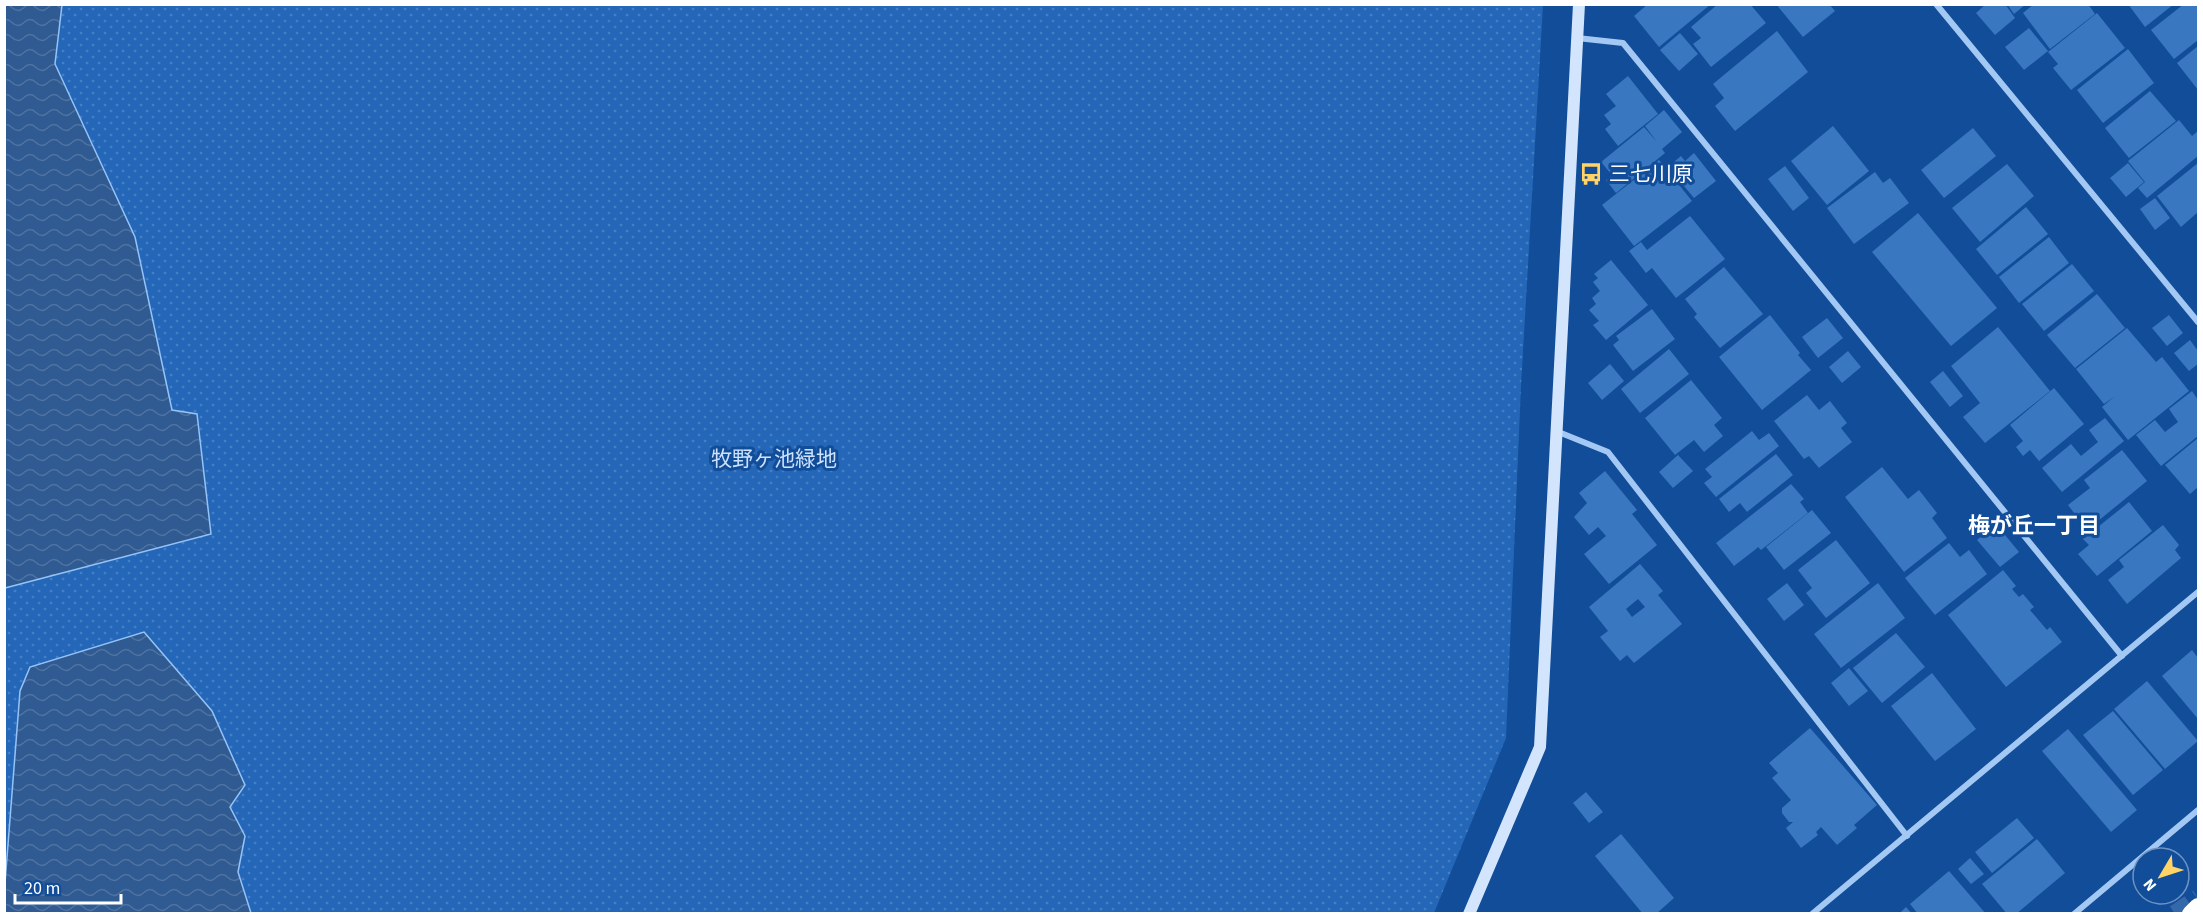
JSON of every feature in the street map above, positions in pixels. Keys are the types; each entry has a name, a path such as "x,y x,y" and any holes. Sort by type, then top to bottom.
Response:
{"highway":[{"path":"2191,914 2199,907"}],"street":[{"path":"1468,914 1540,747 1579,4"},
{"path":"1936,4 2199,322"},
{"path":"1577,38 1623,43 2122,656"},
{"path":"1556,431 1608,452 1906,836"},
{"path":"1812,914 2199,592"},
{"path":"2074,914 2199,810"}],"green space":[{"name":"牧野ヶ池緑地","path":"5,5 1543,5 1521,386 1506,738 1434,913 5,914"}],"water":[{"path":"5,4 62,5 55,64 135,237 172,410 197,414 211,534 5,588"},
{"path":"144,632 212,711 245,785 230,807 245,836 238,872 251,913 5,913 5,883 20,691 30,667"}],"building":[{"path":"1648,4 1711,4 1659,47 1634,16"},
{"path":"1718,4 1750,4 1766,23 1711,67 1693,44 1701,38 1691,27"},
{"path":"1776,4 1829,4 1835,11 1803,37"},
{"path":"1986,4 2005,4 2015,18 1995,35 1976,13"},
{"path":"2007,4 2026,4 2014,14"},
{"path":"2034,4 2088,4 2095,14 2050,49 2023,13"},
{"path":"2128,4 2174,4 2145,27"},
{"path":"2184,4 2198,4 2198,40 2174,59 2151,30"},
{"path":"2097,13 2125,48 2071,90 2053,68 2058,64 2048,52"},
{"path":"2029,28 2048,51 2024,70 2005,47"},
{"path":"1777,31 1808,72 1735,131 1715,106 1724,98 1713,84"},
{"path":"1680,33 1698,54 1679,71 1660,50"},
{"path":"2198,46 2198,90 2177,63"},
{"path":"2128,49 2154,83 2103,123 2077,90"},
{"path":"1628,76 1658,114 1618,146 1605,129 1611,124 1604,115 1616,106 1606,94"},
{"path":"2150,91 2176,121 2129,158 2105,128"},
{"path":"1664,110 1682,132 1662,149 1665,153 1616,193 1606,180 1612,175 1601,162 1644,127 1657,142 1645,126"},
{"path":"2179,120 2192,136 2198,131 2198,156 2147,198 2138,188 2145,182 2128,161"},
{"path":"1833,126 1869,171 1827,205 1791,161"},
{"path":"1973,128 1996,156 1944,198 1921,170"},
{"path":"1694,153 1716,181 1694,198 1668,167 1681,156 1685,161"},
{"path":"1659,160 1692,201 1634,246 1602,205"},
{"path":"2128,163 2144,182 2126,197 2110,178"},
{"path":"2198,163 2198,212 2181,227 2157,196"},
{"path":"2007,164 2034,196 1980,242 1952,208"},
{"path":"1785,166 1809,198 1793,211 1768,179"},
{"path":"1875,172 1883,183 1890,178 1909,203 1854,244 1827,208"},
{"path":"2155,198 2170,218 2155,230 2140,209"},
{"path":"2026,207 2048,234 1997,275 1976,249"},
{"path":"1918,213 1997,308 1951,346 1872,252"},
{"path":"1690,216 1725,259 1676,298 1652,268 1646,273 1629,251 1641,242 1647,250"},
{"path":"2049,237 2069,263 2019,303 1999,277"},
{"path":"1611,260 1648,305 1606,340 1593,325 1599,321 1589,310 1596,304 1592,298 1600,291 1593,282 1598,278 1594,274"},
{"path":"2072,264 2094,291 2044,331 2022,304"},
{"path":"1724,267 1763,314 1720,348 1694,317 1697,314 1685,299"},
{"path":"2097,294 2125,328 2075,368 2047,335"},
{"path":"1652,309 1675,339 1633,371 1613,345 1619,340 1616,336"},
{"path":"1770,315 1811,370 1762,410 1719,357"},
{"path":"2169,315 2183,333 2167,346 2152,328"},
{"path":"1827,318 1843,338 1818,358 1802,337"},
{"path":"1998,327 2050,391 1985,443 1963,417 1980,403 1951,366"},
{"path":"2127,328 2156,362 2162,357 2189,391 2128,440 2102,407 2115,396 2104,404 2076,369"},
{"path":"2190,340 2198,351 2198,364 2189,371 2174,353"},
{"path":"1669,349 1689,374 1640,413 1621,389"},
{"path":"1848,351 1861,367 1842,383 1829,367"},
{"path":"1610,364 1624,381 1602,400 1588,383"},
{"path":"1943,371 1963,396 1950,407 1930,382"},
{"path":"1691,380 1722,418 1714,425 1723,436 1704,452 1694,440 1675,455 1645,418"},
{"path":"2054,388 2084,424 2039,461 2030,450 2023,456 2016,447 2023,441 2010,425"},
{"path":"2192,391 2198,400 2198,436 2161,466 2136,435 2155,420 2165,432 2178,422 2169,409"},
{"path":"1807,395 1819,410 1830,401 1847,423 1841,428 1852,442 1819,468 1809,456 1804,459 1774,421"},
{"path":"2105,418 2124,441 2062,492 2042,468 2071,444 2081,456 2098,442 2089,430"},
{"path":"1752,431 1759,440 1769,433 1779,446 1716,497 1704,483 1712,477 1705,469"},
{"path":"2198,438 2198,487 2190,494 2165,465"},
{"path":"2122,450 2147,481 2087,530 2068,505 2090,488 2084,480"},
{"path":"1776,454 1793,475 1747,512 1740,503 1729,512 1719,499"},
{"path":"1678,455 1693,471 1673,488 1659,472"},
{"path":"1882,467 1908,499 1919,490 1937,513 1932,518 1947,538 1904,572 1845,497"},
{"path":"1605,471 1637,510 1632,514 1657,545 1609,584 1584,554 1606,536 1598,527 1589,535 1574,517 1587,503 1579,493"},
{"path":"1791,484 1804,499 1800,502 1808,513 1761,550 1758,547 1734,566 1716,543"},
{"path":"2129,502 2152,531 2097,576 2078,554 2089,545 2083,539"},
{"path":"1812,510 1831,533 1784,570 1766,547"},
{"path":"1996,524 2019,552 2000,567 1977,540"},
{"path":"2163,525 2179,545 2175,550 2181,558 2127,604 2108,580 2124,567 2119,560"},
{"path":"1836,540 1870,583 1826,618 1806,593 1812,588 1798,570"},
{"path":"1949,543 1960,557 1969,550 1987,574 1935,615 1905,578"},
{"path":"1640,564 1663,591 1658,595 1682,624 1634,663 1627,655 1620,661 1600,637 1608,631 1589,607","holes":["1638,599 1645,607 1632,617 1626,609"]},
{"path":"2003,570 2016,586 2012,589 2019,597 2023,594 2034,607 2030,610 2047,630 2050,627 2062,642 2006,687 1948,615"},
{"path":"1787,583 1804,605 1784,621 1767,599"},
{"path":"1878,583 1905,618 1841,668 1814,634"},
{"path":"1896,633 1925,667 1882,703 1853,668"},
{"path":"2192,650 2198,658 2198,719 2162,676"},
{"path":"1849,668 1868,691 1849,706 1831,683"},
{"path":"1932,673 1976,729 1935,761 1891,706"},
{"path":"2147,681 2198,741 2165,769 2114,709"},
{"path":"2113,711 2163,770 2133,795 2083,735"},
{"path":"1810,728 1877,805 1854,825 1857,828 1837,845 1821,827 1816,832 1818,835 1801,848 1786,828 1793,822 1789,822 1782,813 1782,808 1791,800 1772,778 1778,773 1769,763"},
{"path":"2068,729 2137,810 2111,832 2042,751"},
{"path":"1586,792 1603,812 1589,823 1573,803"},
{"path":"2017,818 2034,838 1992,873 1975,852"},
{"path":"1621,834 1674,898 1656,914 1643,914 1595,856"},
{"path":"2037,839 2065,873 2016,914 2007,914 1982,884"},
{"path":"1970,858 1984,874 1971,884 1958,869"},
{"path":"1949,871 1986,914 1918,914 1910,904"},
{"path":"1906,907 1912,914 1899,914"}],"tunnel":[{"path":"2175,914 2198,898"}],"place":[{"name":"三七川原","path":"1591,174"}],"district":[{"name":"梅が丘一丁目","path":"2034,525"}]}
